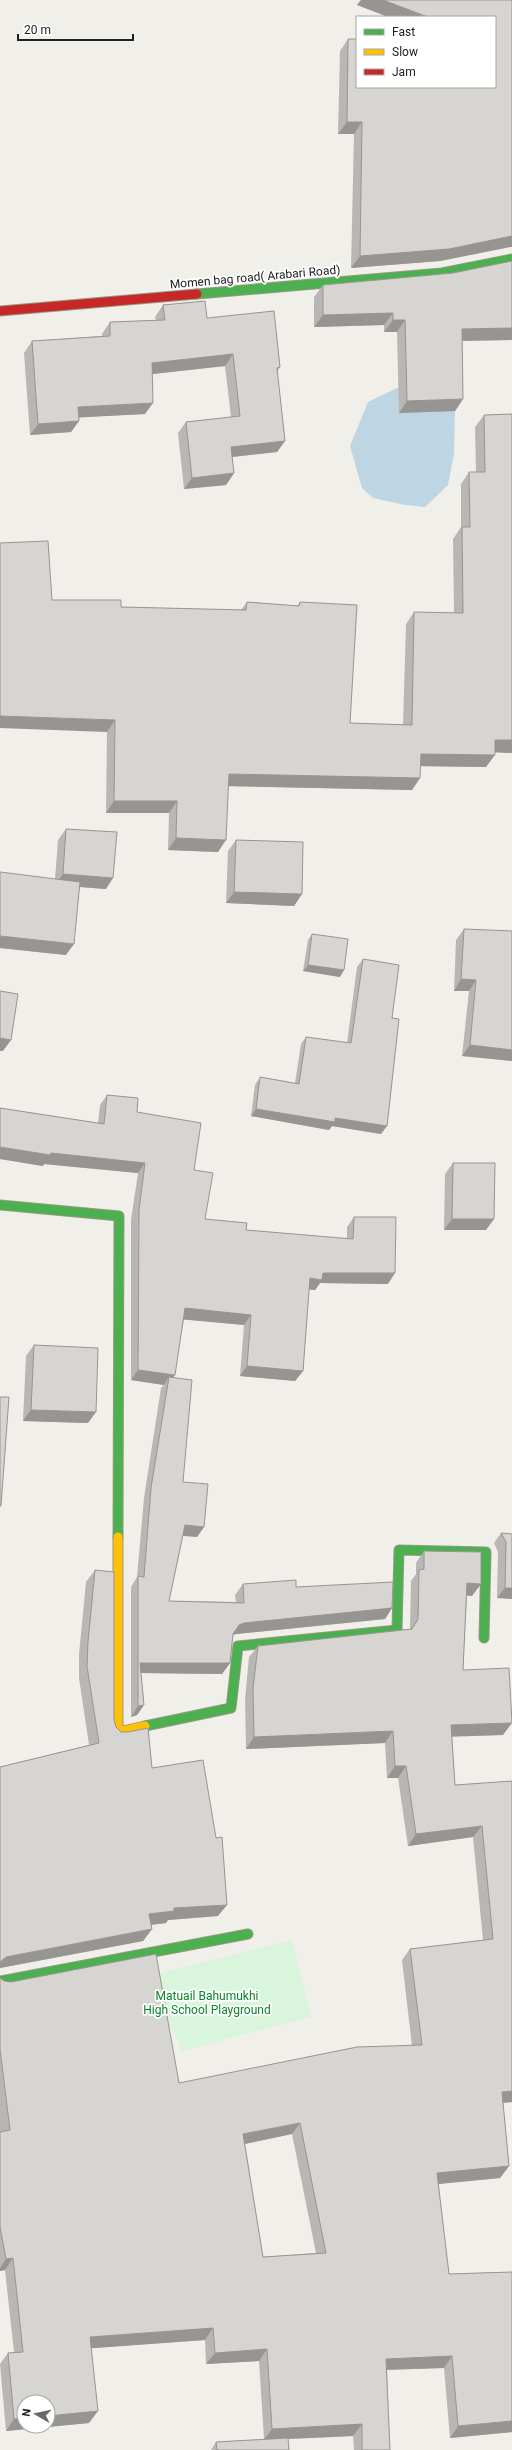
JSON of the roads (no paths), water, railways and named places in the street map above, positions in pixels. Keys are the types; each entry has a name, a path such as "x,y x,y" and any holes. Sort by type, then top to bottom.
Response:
{"street":[{"name":"Momen bag road( Arabari Road)","path":"0,311 442,273 512,259"},
{"path":"0,1205 119,1216 118,1732 231,1708 238,1646 397,1630 399,1550 486,1552 484,1638"},
{"path":"0,1981 248,1934"}],"water":[{"path":"399,387 455,409 454,454 448,485 425,507 405,505 373,498 362,488 350,446 368,402"}],"park label":[{"name":"Matuail Bahumukhi High School Playground","path":"207,2003"}]}
